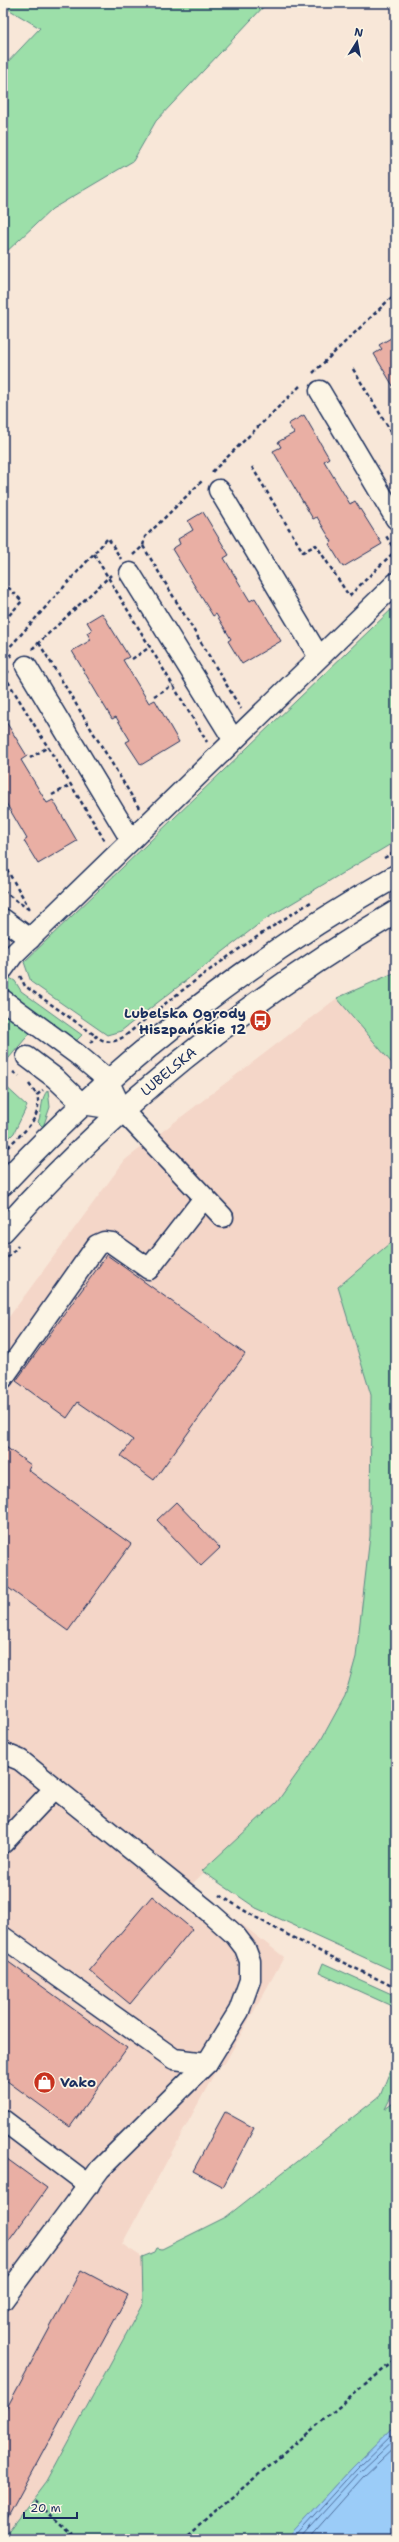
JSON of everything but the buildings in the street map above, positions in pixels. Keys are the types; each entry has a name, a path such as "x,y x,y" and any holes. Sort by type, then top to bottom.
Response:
{"main road":[{"path":"3,1184 82,1104 108,1080 180,1020 263,958 396,876"},
{"name":"LUBELSKA","path":"12,1237 50,1180 122,1110 239,1015 335,950 396,912"}],"street":[{"path":"310,385 389,525"},
{"path":"211,481 319,657"},
{"path":"127,568 234,740"},
{"path":"4,967 30,939 131,840 396,583"},
{"path":"28,659 131,840"},
{"path":"3,919 30,939"},
{"path":"3,1000 78,1055 108,1080 122,1110 223,1217"},
{"path":"27,1057 55,1078 82,1104 122,1110"},
{"path":"3,1378 97,1245 104,1242 112,1243 149,1269 204,1198"},
{"path":"3,1753 20,1760 208,1911 245,1948 250,1961 250,1980 246,1995 207,2063 100,2169 3,2300"},
{"path":"3,1843 55,1788"},
{"path":"3,1937 174,2059 207,2063"},
{"path":"3,2120 89,2185"}],"path":[{"path":"245,715 143,546 145,537 211,481 298,388 310,385 396,293"},
{"path":"353,369 396,440"},
{"path":"298,388 310,385"},
{"path":"252,467 303,552 316,545 349,596 395,551 389,525"},
{"path":"7,650 108,538 127,568"},
{"path":"94,554 211,748"},
{"path":"28,659 39,642 108,578"},
{"path":"3,582 22,601 3,622"},
{"path":"3,614 7,618"},
{"path":"39,642 142,814"},
{"path":"132,659 150,647"},
{"path":"4,675 108,847"},
{"path":"154,696 173,685"},
{"path":"30,758 48,747"},
{"path":"52,795 71,785"},
{"path":"3,863 31,911"},
{"path":"3,891 37,916"},
{"path":"4,967 23,978 25,986 96,1036"},
{"path":"3,1152 33,1120 38,1109 37,1095 30,1084 13,1072"},
{"path":"37,1095 47,1086"},
{"path":"3,1263 12,1237"},
{"path":"217,1893 243,1911 288,1935 396,1988"},
{"path":"182,2539 396,2359"},
{"path":"34,2500 72,2535 84,2539"}],"shaded area":[{"path":"337,998 396,1068 396,1238 338,1287 371,1395 370,1536 356,1657 345,1696 321,1740 277,1802 191,1885 284,1957 225,2063 219,2065 122,2244 142,2257 143,2303 46,2482 3,2538 3,1325 125,1160"}],"green space":[{"path":"3,3 267,3 156,121 133,161 52,209 3,255 3,67 40,28 3,6"},
{"path":"396,605 396,841 264,920 121,1031 107,1035 31,982 24,962"},
{"path":"396,972 396,1068 337,998"},
{"path":"8,977 15,981 21,991 82,1035 76,1041 12,995 8,989"},
{"path":"3,1012 31,1032 3,1065"},
{"path":"3,1084 27,1106 14,1133 3,1144"},
{"path":"48,1090 50,1107 43,1127 38,1122 45,1093"},
{"path":"396,1238 396,1972 256,1908 202,1871 277,1802 321,1740 345,1696 356,1657 370,1536 371,1395 338,1287"},
{"path":"323,1963 396,1996 396,2008 319,1973"},
{"path":"396,2056 396,2087 385,2109 396,2101 396,2425 353,2467 287,2539 3,2539 46,2482 143,2303 142,2257 155,2252 157,2248 162,2249 226,2217 380,2096"}],"water":[{"path":"396,2425 396,2539 287,2539 353,2467"}],"place":[{"name":"Lubelska Ogrody Hiszpańskie 12","path":"261,1021"},
{"name":"Vako","path":"44,2082"}]}
